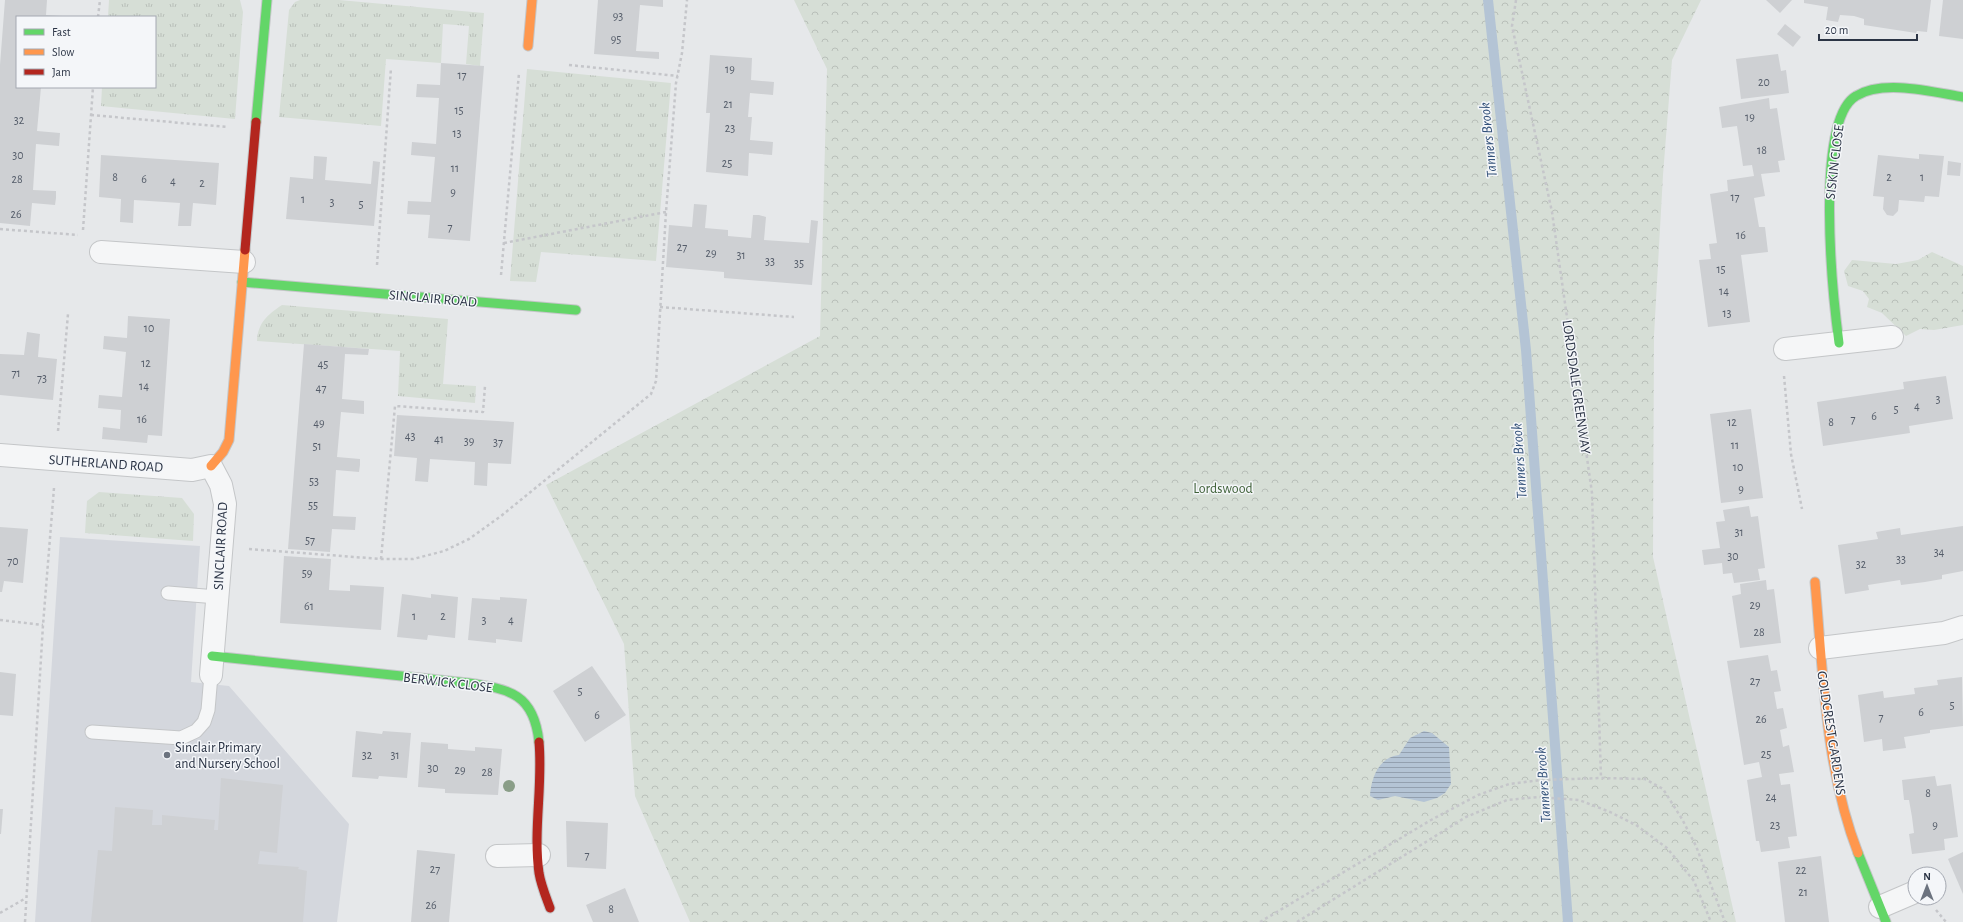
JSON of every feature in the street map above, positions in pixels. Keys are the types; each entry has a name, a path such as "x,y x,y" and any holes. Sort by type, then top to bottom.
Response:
{"street":[{"path":"211,466 224,452 229,440 267,0"},
{"path":"528,46 532,0"},
{"name":"SISKIN CLOSE","path":"1839,343 1833,302 1829,249 1829,194 1835,142 1841,113 1849,100 1860,93 1875,89 1898,89 1963,97"},
{"path":"102,252 243,272"},
{"name":"SINCLAIR ROAD","path":"243,272 375,293 576,310"},
{"path":"1785,350 1892,337"},
{"name":"SUTHERLAND ROAD","path":"0,455 192,470 211,466"},
{"name":"SINCLAIR ROAD","path":"211,466 221,484 224,504 211,666"},
{"name":"GOLDCREST GARDENS","path":"1815,582 1820,648 1828,720 1838,786 1857,849 1883,915 1907,898"},
{"path":"1820,648 1944,633 1963,627"},
{"name":"BERWICK CLOSE","path":"211,666 468,683 498,688 522,698 534,715 541,766 538,834 539,873 550,908"},
{"path":"497,856 539,855"}],"lane":[{"path":"168,593 217,597"},
{"path":"92,732 157,738 181,738 196,731 204,722 208,710 211,666"}],"path":[{"path":"98,16 100,0"},
{"path":"221,547 381,560 413,559 444,551 470,539 551,476 650,394 656,381 666,212 678,76 683,47 687,0"},
{"name":"LORDSDALE GREENWAY","path":"1516,0 1512,26 1552,212 1592,493 1601,778"},
{"path":"569,65 678,76"},
{"path":"375,293 391,68"},
{"path":"499,304 520,68"},
{"path":"0,229 82,235 93,88"},
{"path":"91,115 256,130"},
{"path":"504,243 666,212"},
{"path":"660,307 794,317"},
{"path":"25,922 43,625 68,314"},
{"path":"1785,350 1784,374 1791,454 1802,509"},
{"path":"381,560 395,406 483,412 485,386"},
{"path":"0,620 43,625"},
{"path":"1260,922 1431,820 1478,795 1509,784 1541,780 1601,778 1645,779 1663,789 1682,819 1696,846 1726,922"},
{"path":"1297,922 1466,817 1507,800 1538,797 1579,800 1610,812 1636,825 1667,848 1694,881 1711,922"},
{"path":"0,913 26,898"}],"shaded area":[{"name":"Sinclair Primary and Nursery School","path":"60,537 200,546 191,682 229,686 349,824 337,922 35,922"}],"green space":[{"path":"109,0 240,0 243,12 235,119 101,106 102,88 156,88 156,16 108,16"},
{"path":"300,0 339,0 484,13 480,66 466,64 469,26 443,24 441,63 386,59 381,126 279,117 289,10 295,2"},
{"name":"Lordswood","path":"794,0 1701,0 1672,60 1663,175 1654,336 1653,557 1736,922 690,922 635,796 624,644 546,485 820,336 827,69"},
{"path":"527,69 671,83 656,261 541,252 536,282 510,281"},
{"path":"1932,252 1963,266 1963,325 1934,330 1920,329 1906,336 1882,313 1867,307 1869,299 1863,291 1848,286 1844,271 1852,260 1896,264 1918,260"},
{"path":"282,305 448,319 443,384 476,386 475,403 398,396 400,351 257,341 261,324 272,312"},
{"path":"99,492 182,498 194,514 193,541 85,533 87,501"}],"water":[{"path":"1424,731 1432,733 1449,747 1451,784 1445,793 1437,798 1424,802 1395,796 1378,800 1370,796 1374,776 1381,764 1392,757 1399,755 1410,738"}],"building":[{"path":"5,0 47,0 46,15 62,16 16,16 16,88 41,88 37,131 60,133 59,146 36,144 33,190 56,191 56,198 55,205 32,203 30,226 0,223 0,65"},
{"path":"598,0 663,0 663,7 640,5 636,51 659,52 659,59 594,54"},
{"path":"1766,0 1792,0 1780,13"},
{"path":"1804,0 1931,0 1927,32 1917,31 1916,33 1864,25 1864,19 1854,16 1840,15 1838,22 1826,20 1828,7 1804,3"},
{"path":"1943,0 1963,0 1963,39 1939,36"},
{"path":"1785,24 1801,37 1793,47 1777,34"},
{"path":"1778,54 1781,71 1786,70 1789,93 1741,99 1736,59"},
{"path":"710,55 752,58 751,80 774,82 773,95 750,93 748,117 752,117 750,140 773,142 772,155 749,153 748,176 706,172 710,113 706,113"},
{"path":"441,63 484,66 470,241 428,238 430,215 407,214 408,201 431,202 435,157 411,155 412,142 436,144 439,98 416,97 417,84 440,85"},
{"path":"1769,98 1770,109 1777,108 1785,160 1778,161 1780,172 1761,174 1765,196 1754,198 1759,227 1765,227 1768,252 1741,255 1750,322 1708,327 1699,260 1711,259 1709,244 1717,243 1710,194 1728,191 1727,180 1754,176 1752,165 1743,166 1737,126 1722,128 1719,107"},
{"path":"1919,154 1944,156 1939,197 1925,196 1924,202 1899,200 1898,211 1893,216 1887,215 1883,209 1884,197 1873,196 1878,155 1919,159"},
{"path":"101,155 219,163 216,205 193,203 191,226 178,226 180,203 134,200 133,223 120,222 121,199 99,197"},
{"path":"314,156 327,157 325,180 371,184 373,161 380,162 374,226 286,219 290,177 313,179"},
{"path":"1948,161 1961,163 1960,176 1947,175"},
{"path":"694,204 707,205 705,228 728,230 728,236 751,238 753,215 759,215 766,217 764,240 809,243 811,220 818,221 812,285 724,278 724,272 666,267 669,225 692,227"},
{"path":"128,316 170,319 162,436 148,435 147,443 102,439 103,427 120,429 121,410 98,408 99,395 122,397 126,352 103,349 104,336 127,338"},
{"path":"27,332 40,334 38,357 57,359 53,400 0,395 0,354 24,355"},
{"path":"304,344 369,349 368,355 345,354 342,399 364,401 364,414 341,412 337,457 360,459 360,465 359,472 336,470 333,516 356,517 355,530 332,529 330,552 288,549"},
{"path":"1946,376 1953,419 1909,426 1910,433 1823,446 1817,402 1904,389 1903,382"},
{"path":"1751,409 1763,498 1721,503 1710,414"},
{"path":"397,415 514,422 511,464 488,463 487,486 474,485 475,462 430,459 428,482 415,481 417,458 394,456"},
{"path":"1749,506 1751,517 1758,516 1765,568 1758,569 1760,580 1734,583 1732,573 1723,574 1722,563 1704,565 1702,550 1720,548 1716,522 1725,521 1723,510"},
{"path":"1963,526 1963,571 1942,575 1942,579 1925,582 1901,585 1900,580 1868,585 1869,590 1845,594 1838,545 1878,539 1876,532 1900,528 1901,535"},
{"path":"0,527 28,529 23,583 4,581 2,592 0,592"},
{"path":"284,556 331,559 329,590 350,591 350,585 384,587 381,630 280,623"},
{"path":"1766,580 1767,590 1774,589 1781,643 1740,648 1732,596 1741,594 1740,584"},
{"path":"402,594 431,598 431,594 458,597 455,638 428,635 427,640 397,637"},
{"path":"500,597 527,599 522,642 496,639 496,643 468,640 472,598 500,600"},
{"path":"1768,655 1771,671 1777,670 1781,691 1774,692 1777,709 1783,708 1787,728 1780,730 1783,747 1789,745 1794,772 1779,774 1781,785 1790,784 1797,836 1788,837 1790,848 1761,852 1759,841 1756,841 1747,780 1762,777 1759,762 1744,765 1727,661"},
{"path":"592,666 626,715 585,742 553,691"},
{"path":"0,672 16,674 13,716 0,715"},
{"path":"1962,677 1963,726 1930,730 1930,733 1904,737 1906,748 1883,751 1882,739 1864,742 1858,695 1883,691 1884,698 1915,694 1914,688 1938,685 1937,680"},
{"path":"356,731 382,734 383,731 411,733 407,778 379,776 378,779 352,777"},
{"path":"421,742 448,744 448,749 475,751 475,747 502,749 498,795 445,793 445,789 418,787"},
{"path":"1935,776 1937,786 1951,784 1958,837 1944,839 1945,850 1912,854 1909,834 1914,833 1912,817 1909,800 1904,800 1902,780"},
{"path":"221,778 283,785 277,853 260,851 258,864 299,867 298,869 307,871 303,922 91,922 98,850 112,851 115,807 153,810 152,825 162,825 162,815 215,820 214,830 218,830"},
{"path":"0,809 3,809 1,834 0,834"},
{"path":"566,821 608,823 606,869 567,867"},
{"path":"417,850 455,854 449,922 411,922"},
{"path":"1963,852 1963,894 1948,859"},
{"path":"1821,856 1829,922 1785,922 1778,862"},
{"path":"625,888 639,922 593,922 586,905"}],"waterway":[{"name":"Tanners Brook","path":"1488,0 1526,350 1568,922"}],"traffic: fast":[{"path":"256,122 267,0"},
{"path":"1839,343 1833,289 1830,212 1831,173 1835,138 1843,112 1856,96 1867,91 1880,88 1908,88 1963,97"},
{"path":"242,282 576,310"},
{"path":"212,656 468,683 496,688 508,692 525,704 532,713 539,742"},
{"path":"1858,853 1886,922"}],"traffic: slow":[{"path":"528,46 532,0"},
{"path":"211,466 223,452 229,440 245,250"},
{"path":"1815,582 1823,685 1832,754 1838,787 1847,821 1858,853"}],"traffic: jam":[{"path":"245,250 256,122"},
{"path":"539,742 540,775 537,824 537,857 540,877 550,908"}],"place":[{"name":"Sinclair Primary and Nursery School","path":"167,755"}]}
